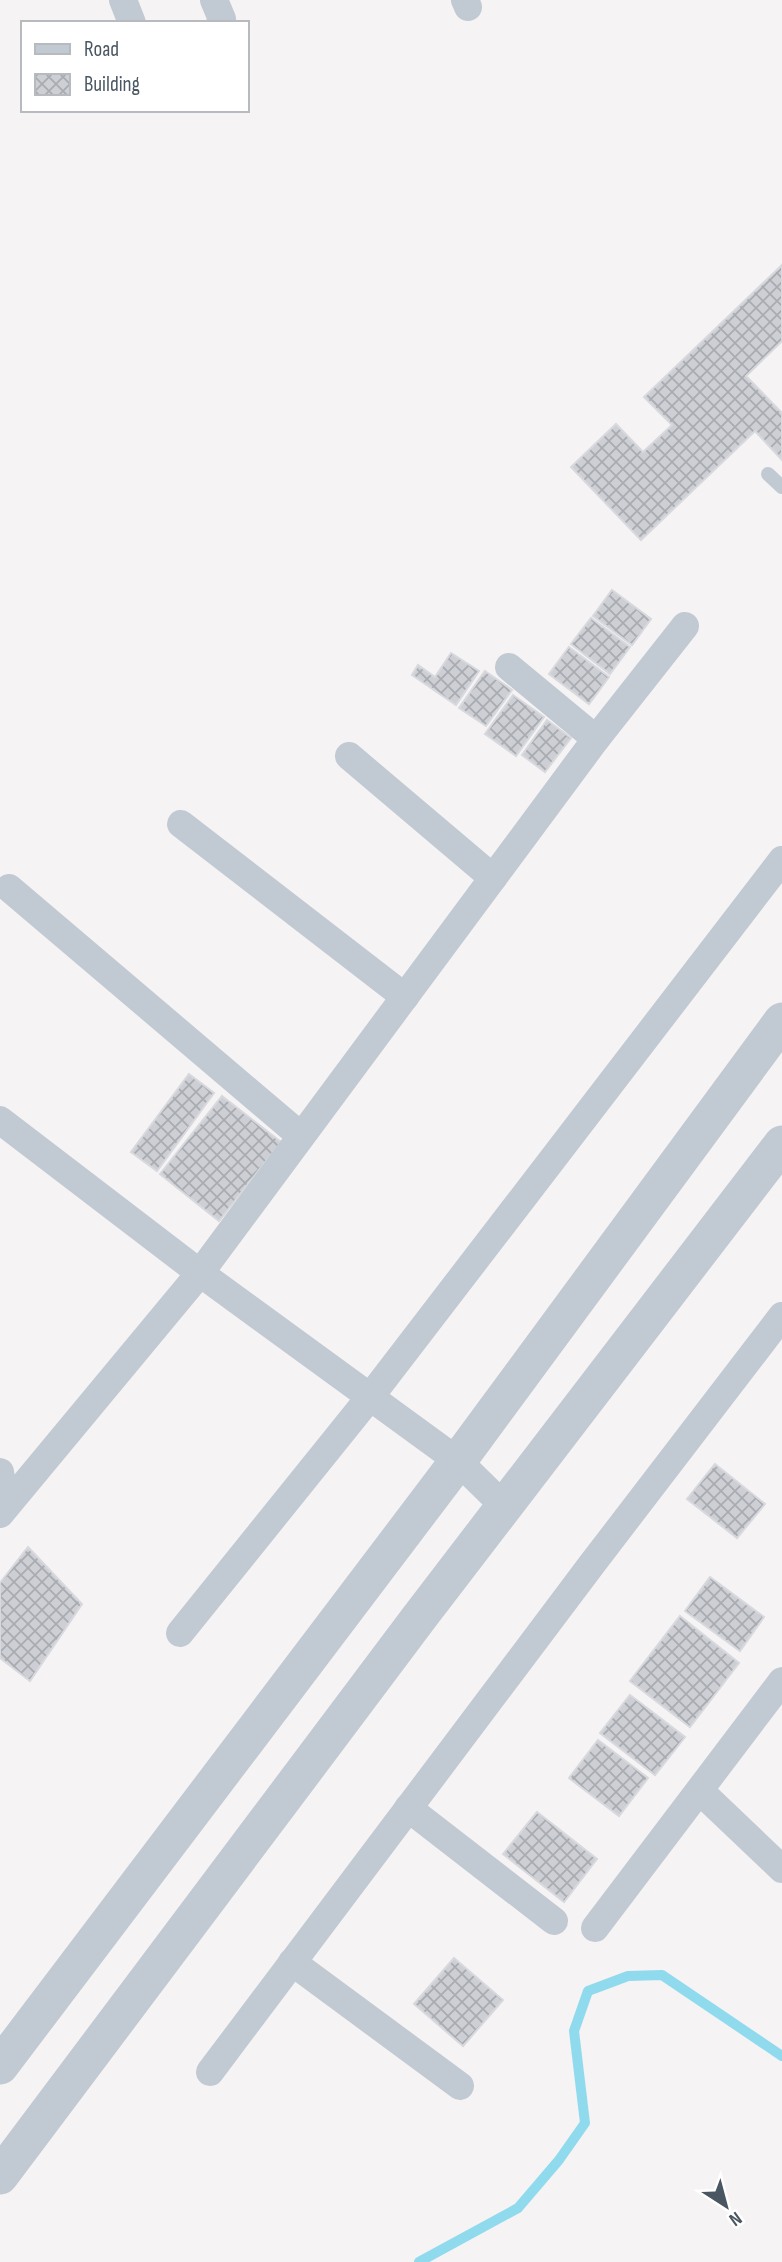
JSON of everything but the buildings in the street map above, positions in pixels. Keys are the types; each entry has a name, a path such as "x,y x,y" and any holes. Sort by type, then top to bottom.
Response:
{"street":[{"path":"123,0 131,21"},
{"path":"214,0 221,21"},
{"path":"3,1510 200,1273 596,739 685,626"},
{"path":"509,667 596,739"},
{"path":"349,756 493,877"},
{"path":"181,824 405,997"},
{"path":"180,1633 370,1397 782,860"},
{"path":"9,888 301,1136"},
{"path":"0,2066 458,1461 782,1021"},
{"path":"0,1120 200,1273 458,1461 505,1507"},
{"path":"0,2176 418,1619 782,1144"},
{"path":"210,2072 782,1316"},
{"path":"0,1472 3,1510"},
{"path":"595,1928 699,1791 773,1714 782,1681"},
{"path":"699,1791 782,1869"},
{"path":"408,1808 554,1921"},
{"path":"292,1962 460,2085"}],"lane":[{"path":"768,474 782,487"}],"waterway":[{"path":"419,2262 518,2208 559,2160 585,2123 574,2031 588,1991 628,1976 662,1975 782,2056"}]}
